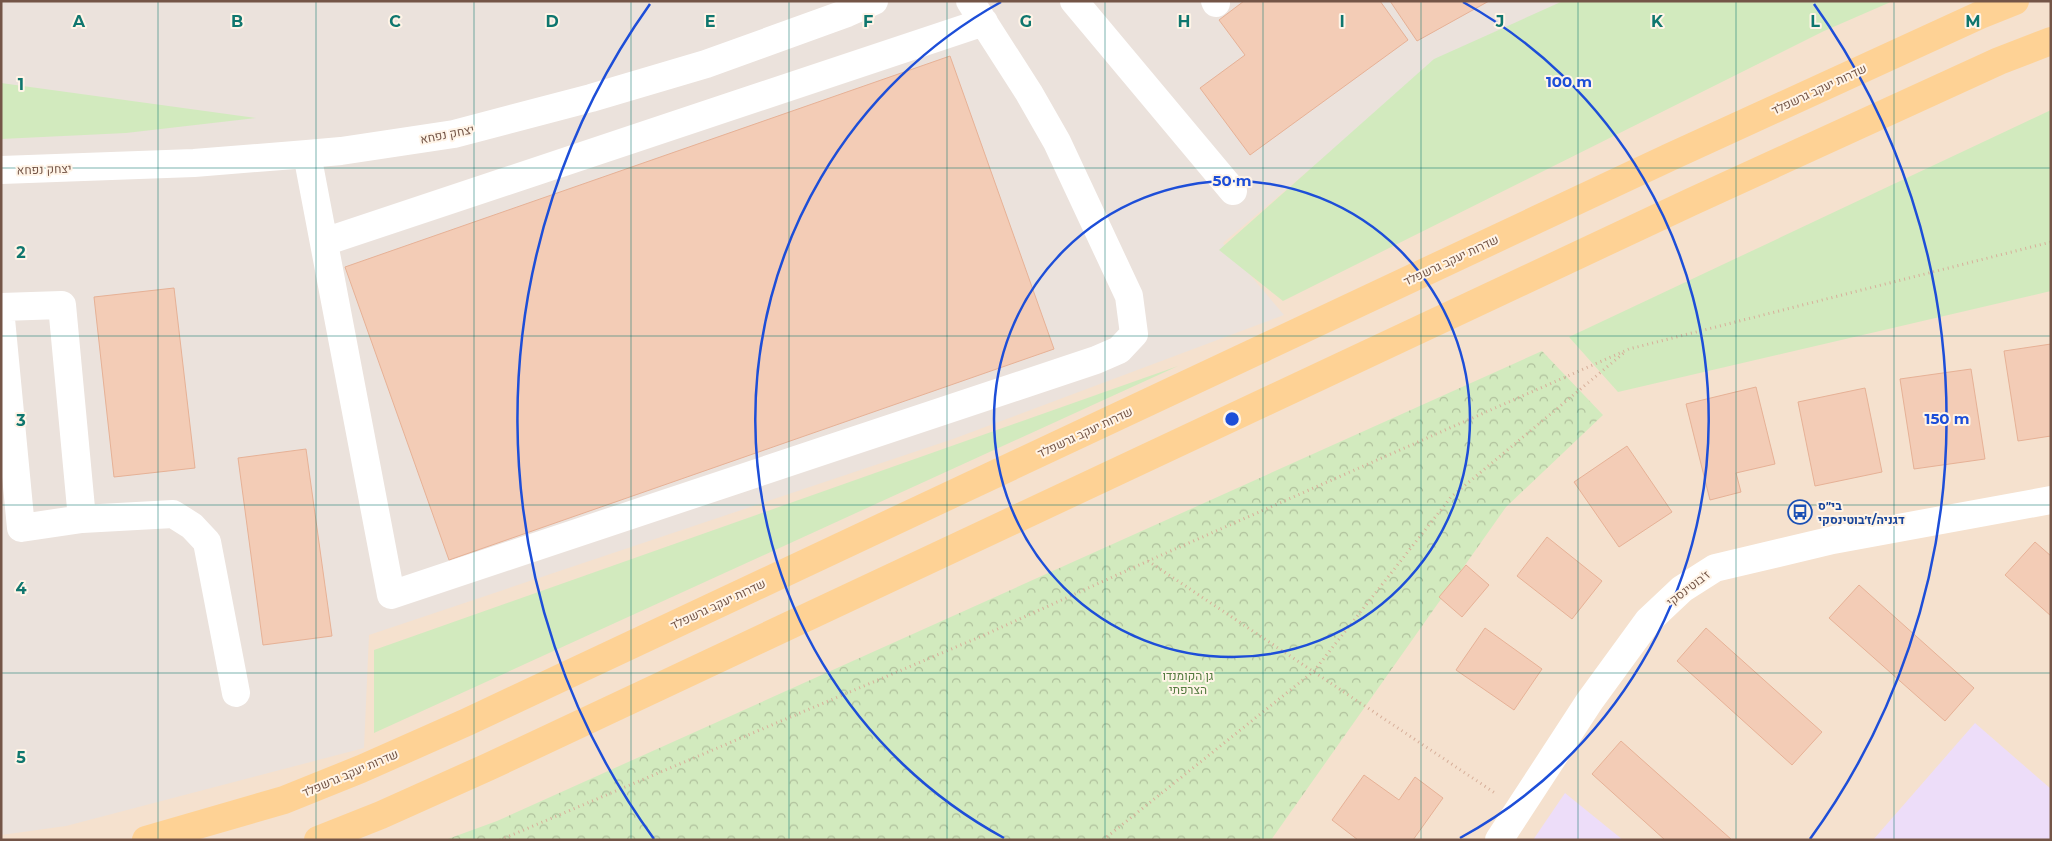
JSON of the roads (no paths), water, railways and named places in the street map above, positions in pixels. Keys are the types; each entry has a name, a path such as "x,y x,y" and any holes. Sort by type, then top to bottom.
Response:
{"main road":[{"name":"שדרות יעקב גרשפלד","path":"146,840 284,800 459,726 1670,157 1971,19 2015,1"},
{"path":"318,840 488,767 1691,202 2000,61 2051,40"}],"street":[{"name":"יצחק נפחא","path":"1,170 194,163 341,151 454,134 591,98 706,64 847,13 874,1"},
{"path":"1074,1 1234,191"},
{"path":"307,154 391,595 1096,360 1119,350 1134,334 1129,296 1057,142 1029,93 977,12 324,242"},
{"path":"1,307 62,305 82,519"},
{"path":"1,319 21,528 82,519 173,514 192,526 207,542 236,693"},
{"name":"ז'בוטינסקי","path":"1499,840 1518,808 1589,702 1648,621 1682,589 1715,568 1833,540 2051,500"}],"place":[{"name":"בי״ס דגניה/ז׳בוטינסקי","path":"1800,512"}],"park label":[{"name":"גן הקומנדו הצרפתי","path":"1188,682"}]}
